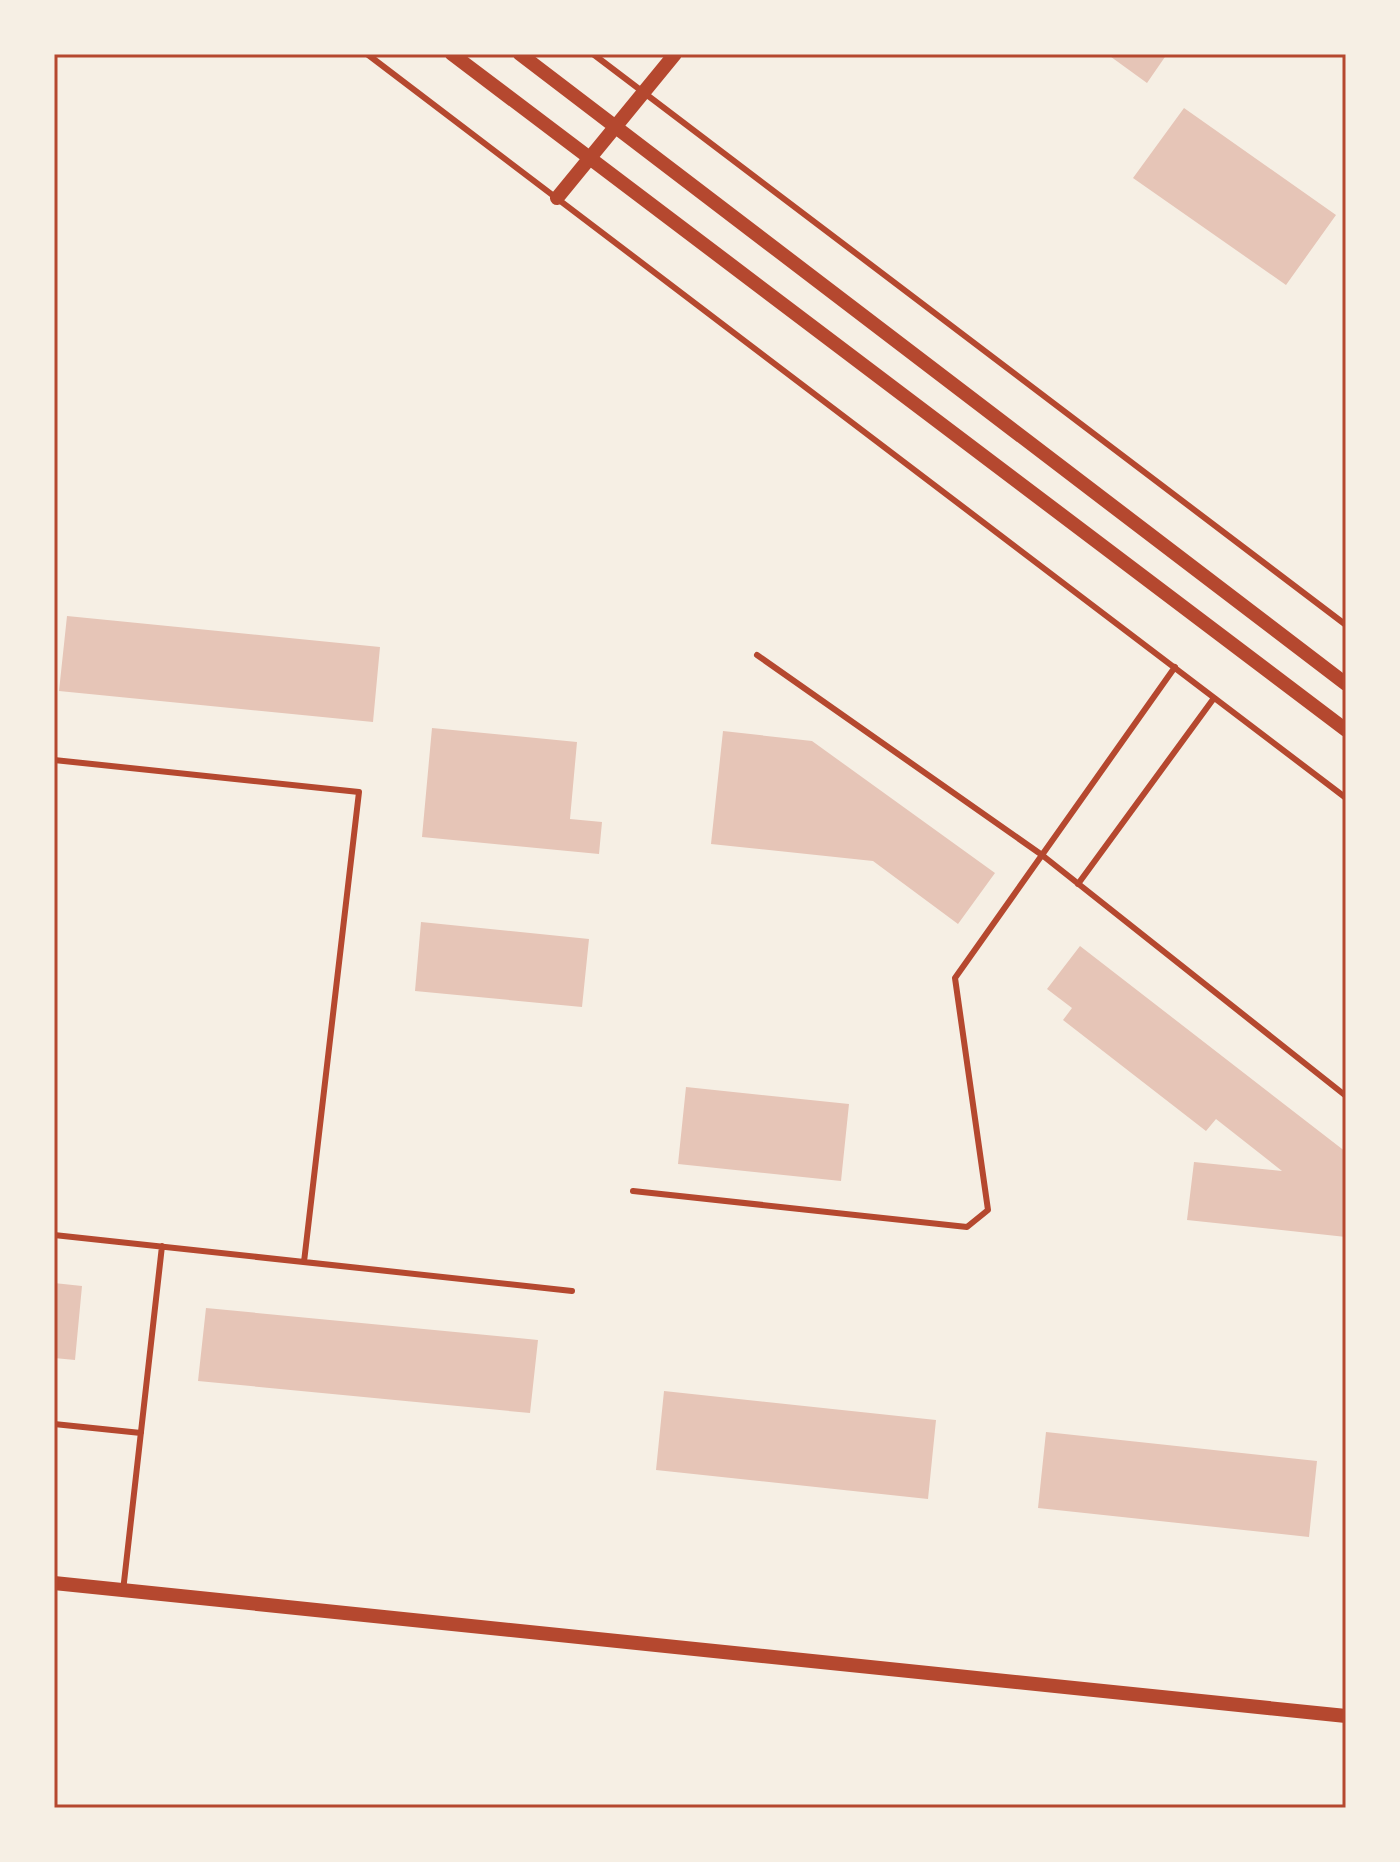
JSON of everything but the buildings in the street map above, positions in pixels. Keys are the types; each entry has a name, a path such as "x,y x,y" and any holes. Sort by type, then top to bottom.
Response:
{"street":[{"path":"452,54 1346,730"},
{"path":"520,54 1346,684"},
{"path":"557,198 675,54"},
{"path":"54,1583 1346,1716"}],"lane":[{"path":"367,54 1346,798"},
{"path":"593,54 1346,625"},
{"path":"757,655 1042,855 1346,1096"},
{"path":"633,1191 967,1227 988,1210 955,978 1175,667"},
{"path":"1078,884 1214,698"},
{"path":"54,760 359,792 304,1262"},
{"path":"54,1235 572,1291"},
{"path":"123,1591 162,1246"},
{"path":"54,1424 141,1433"}]}
